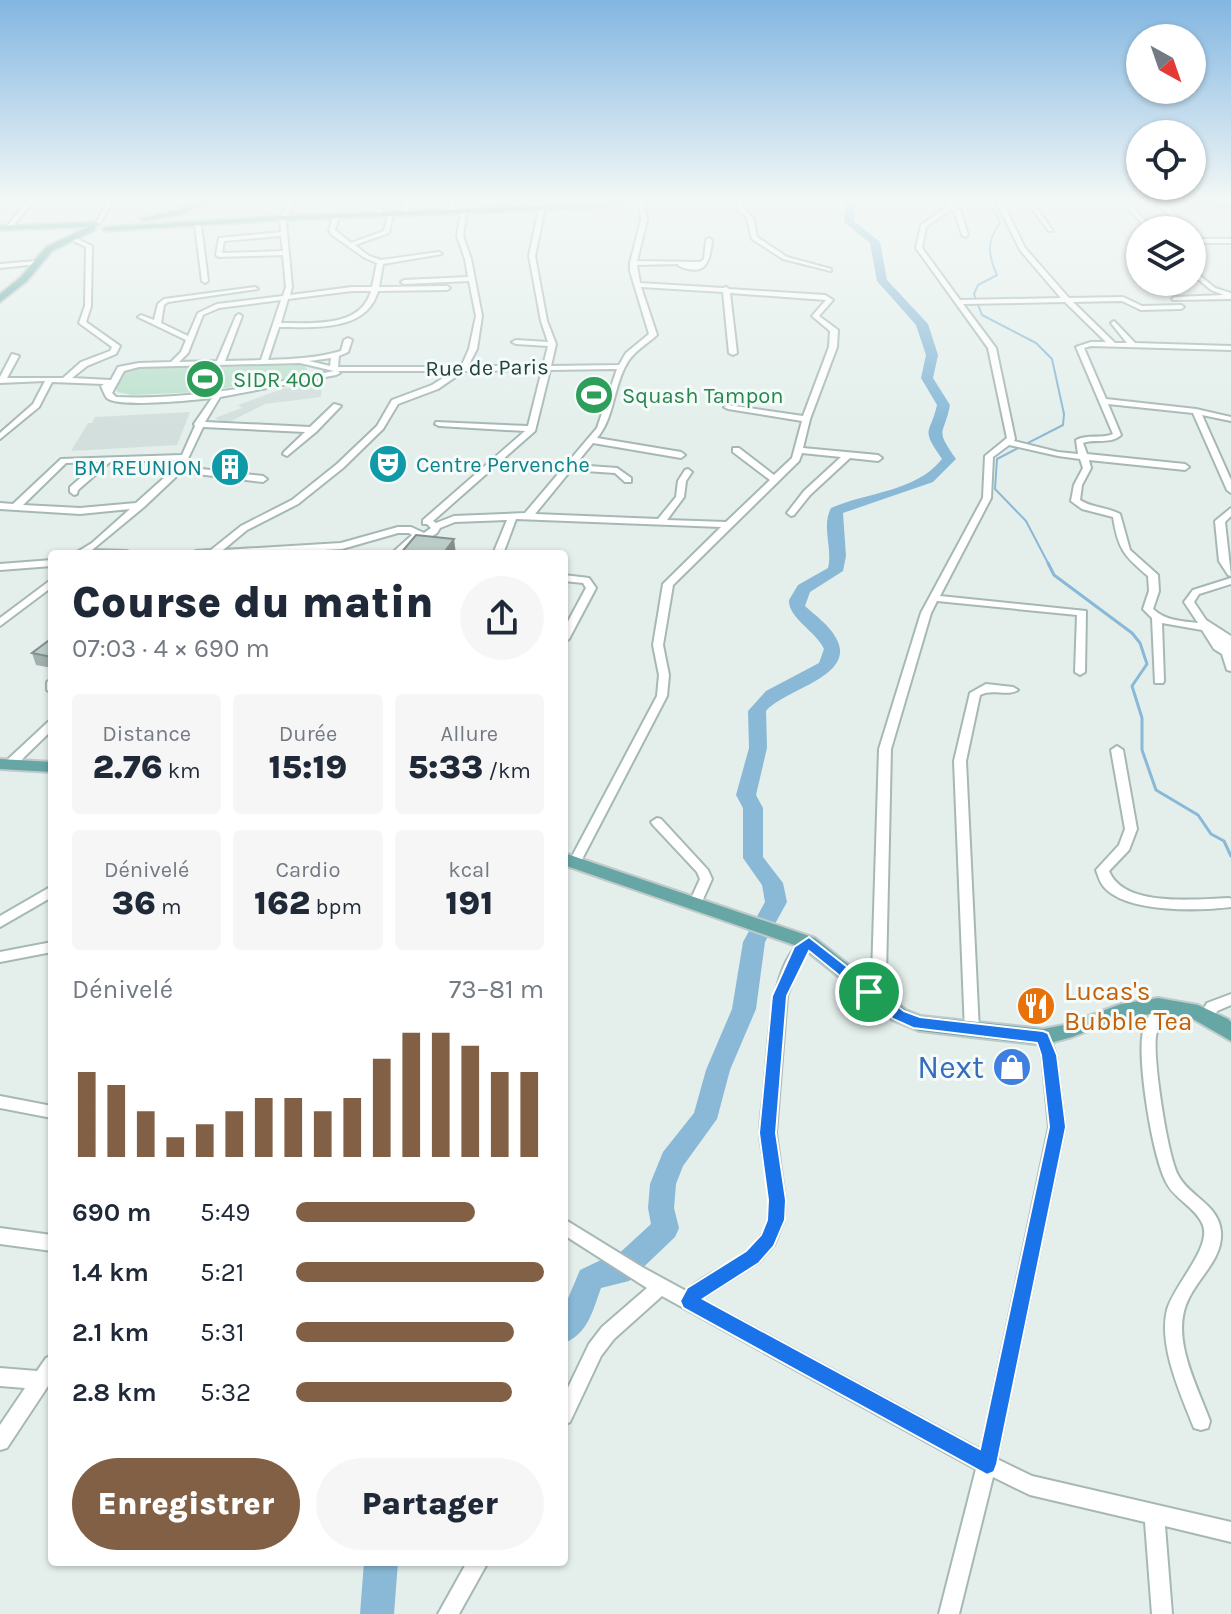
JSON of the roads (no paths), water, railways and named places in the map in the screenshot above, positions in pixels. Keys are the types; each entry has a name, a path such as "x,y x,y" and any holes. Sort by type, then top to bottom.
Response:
{"main road":[{"path":"0,299 25,275"},
{"path":"4,764 48,767"},
{"path":"569,860 803,940 899,1015 919,1023 1043,1037 1059,1035 1135,1007 1191,1010 1207,1016 1231,1033"}],"street":[{"path":"65,380 84,364 113,352 116,346 82,323 88,306 89,275"},
{"path":"204,275 205,281"},
{"path":"264,362 287,297 288,275"},
{"path":"277,325 314,325 348,319 369,306 376,275"},
{"path":"217,550 244,528 295,502 340,466 380,427 395,402 435,387 464,368 473,349 479,316 471,275"},
{"path":"297,550 342,546 398,530 433,532 432,524 438,512 532,429 552,344 544,321 536,275"},
{"path":"528,516 601,428 621,367 629,355 654,332 636,275"},
{"path":"940,275 992,348 1016,445"},
{"path":"1045,275 1112,344"},
{"path":"397,288 400,283 411,280 472,279"},
{"path":"1206,283 1229,299"},
{"path":"569,860 662,696 664,675 658,645 668,584 775,480 800,450 806,419 833,347 833,328 817,318 815,313 830,300 820,296 772,296 726,289 638,285"},
{"path":"173,364 184,353 196,319 207,310 373,288 447,288"},
{"path":"157,324 161,304 166,300 255,289"},
{"path":"726,289 733,353"},
{"path":"960,302 1123,299 1139,308 1181,307"},
{"path":"1190,315 1174,300 1229,299"},
{"path":"220,363 239,316"},
{"path":"141,317 189,339"},
{"path":"1114,323 1134,346"},
{"path":"300,361 344,352 348,340"},
{"path":"516,342 552,344"},
{"path":"1202,624 1157,618 1148,609 1154,591 1153,575 1128,555 1118,538 1117,516 1086,508 1075,501 1078,485 1087,468 1079,442 1117,436 1080,347 1112,344 1231,348"},
{"path":"334,369 335,355"},
{"path":"1,380 15,356"},
{"name":"Rue de Paris","path":"353,370 186,397 119,399 109,396 108,386 125,367 173,364 300,361 324,368 353,370 621,367"},
{"path":"318,377 324,368"},
{"path":"0,437 36,405 50,379"},
{"name":"Rue de Paris","path":"1,380 50,379 108,386"},
{"path":"199,424 218,394"},
{"path":"89,550 141,505 183,462 207,401 186,397"},
{"path":"1105,401 1196,411 1231,419"},
{"path":"287,454 337,406"},
{"path":"728,407 806,419"},
{"path":"1196,411 1230,484"},
{"path":"199,424 313,430"},
{"path":"439,424 532,429"},
{"path":"591,440 681,455"},
{"path":"869,992 875,987 879,975 885,749 933,598 987,498 991,454 1016,445 1084,457 1185,467"},
{"path":"736,450 775,480"},
{"path":"800,450 878,458"},
{"path":"791,513 807,493 849,454"},
{"path":"1218,456 1231,456"},
{"path":"74,492 73,489 107,460"},
{"path":"15,507 64,461 183,462 263,479"},
{"path":"569,467 617,471 628,480"},
{"path":"661,521 680,497 682,481 688,472"},
{"path":"0,506 80,511 141,505"},
{"path":"1231,511 1220,519 1226,530 1224,561 1231,573"},
{"path":"438,512 450,519"},
{"path":"500,550 513,516"},
{"path":"432,524 450,519 528,516 728,525"},
{"path":"399,550 412,533"},
{"path":"0,567 48,565"},
{"path":"568,578 586,580 591,588 568,631"},
{"path":"1231,581 1191,597 1189,602 1218,647 1227,653 1231,668"},
{"path":"0,623 48,585"},
{"path":"933,598 1082,613 1080,672"},
{"path":"1157,618 1159,681"},
{"path":"972,1031 960,761 975,693 986,687 1013,690"},
{"path":"4,764 48,727"},
{"path":"1117,750 1131,829 1125,847 1102,870 1109,887 1129,898 1230,904"},
{"path":"657,822 702,870 706,879 695,903"},
{"path":"0,922 48,893"},
{"path":"689,1301 694,1294 753,1257 768,1240 776,1220 777,1200 768,1133 780,996 803,940"},
{"path":"0,957 48,948"},
{"path":"1207,1016 1212,1007 1231,999"},
{"path":"1162,1008 1149,1035 1149,1058 1166,1163 1173,1181 1202,1209 1213,1228 1213,1241 1179,1298 1173,1323 1176,1349 1201,1421"},
{"path":"949,1614 987,1464 1057,1127 1049,1055 1043,1037"},
{"path":"0,1102 48,1111"},
{"path":"568,1229 636,1273 1030,1485 1231,1532"},
{"path":"0,1236 48,1242"},
{"path":"568,1407 595,1350 608,1333 661,1286"},
{"path":"0,1377 47,1372"},
{"path":"0,1441 47,1372"},
{"path":"1154,1513 1162,1614"},
{"path":"448,1614 476,1566"}],"waterway":[{"path":"568,1325 576,1316 590,1279 601,1273 619,1272 665,1228 661,1208 663,1184 672,1160 704,1119 718,1070 744,1009 754,942 776,902 772,883 753,858 753,808 746,795 758,748 757,711 772,695 816,674 831,658 833,649 828,638 797,607 797,600 804,589 835,571 838,556 834,526 836,511 914,486 940,470 949,459 936,440 935,424 944,405 927,378 932,355 922,324 882,281 881,275"},
{"path":"996,275 978,285 974,294 982,315 1036,343 1052,359 1064,414 1063,425 997,459 995,489 1026,521 1049,565"},
{"path":"1049,565 1054,575 1132,633 1140,643 1147,664 1132,686 1142,718 1142,750 1156,790 1198,815 1211,834 1224,841 1231,856"},
{"path":"377,1614 381,1566"}],"place":[{"name":"SIDR 400","path":"205,379"},
{"name":"Squash Tampon","path":"594,395"},
{"name":"Centre Pervenche","path":"388,464"},
{"name":"BM REUNION","path":"230,467"},
{"name":"Lucas's Bubble Tea","path":"1036,1006"},
{"name":"Next","path":"1012,1067"}]}
